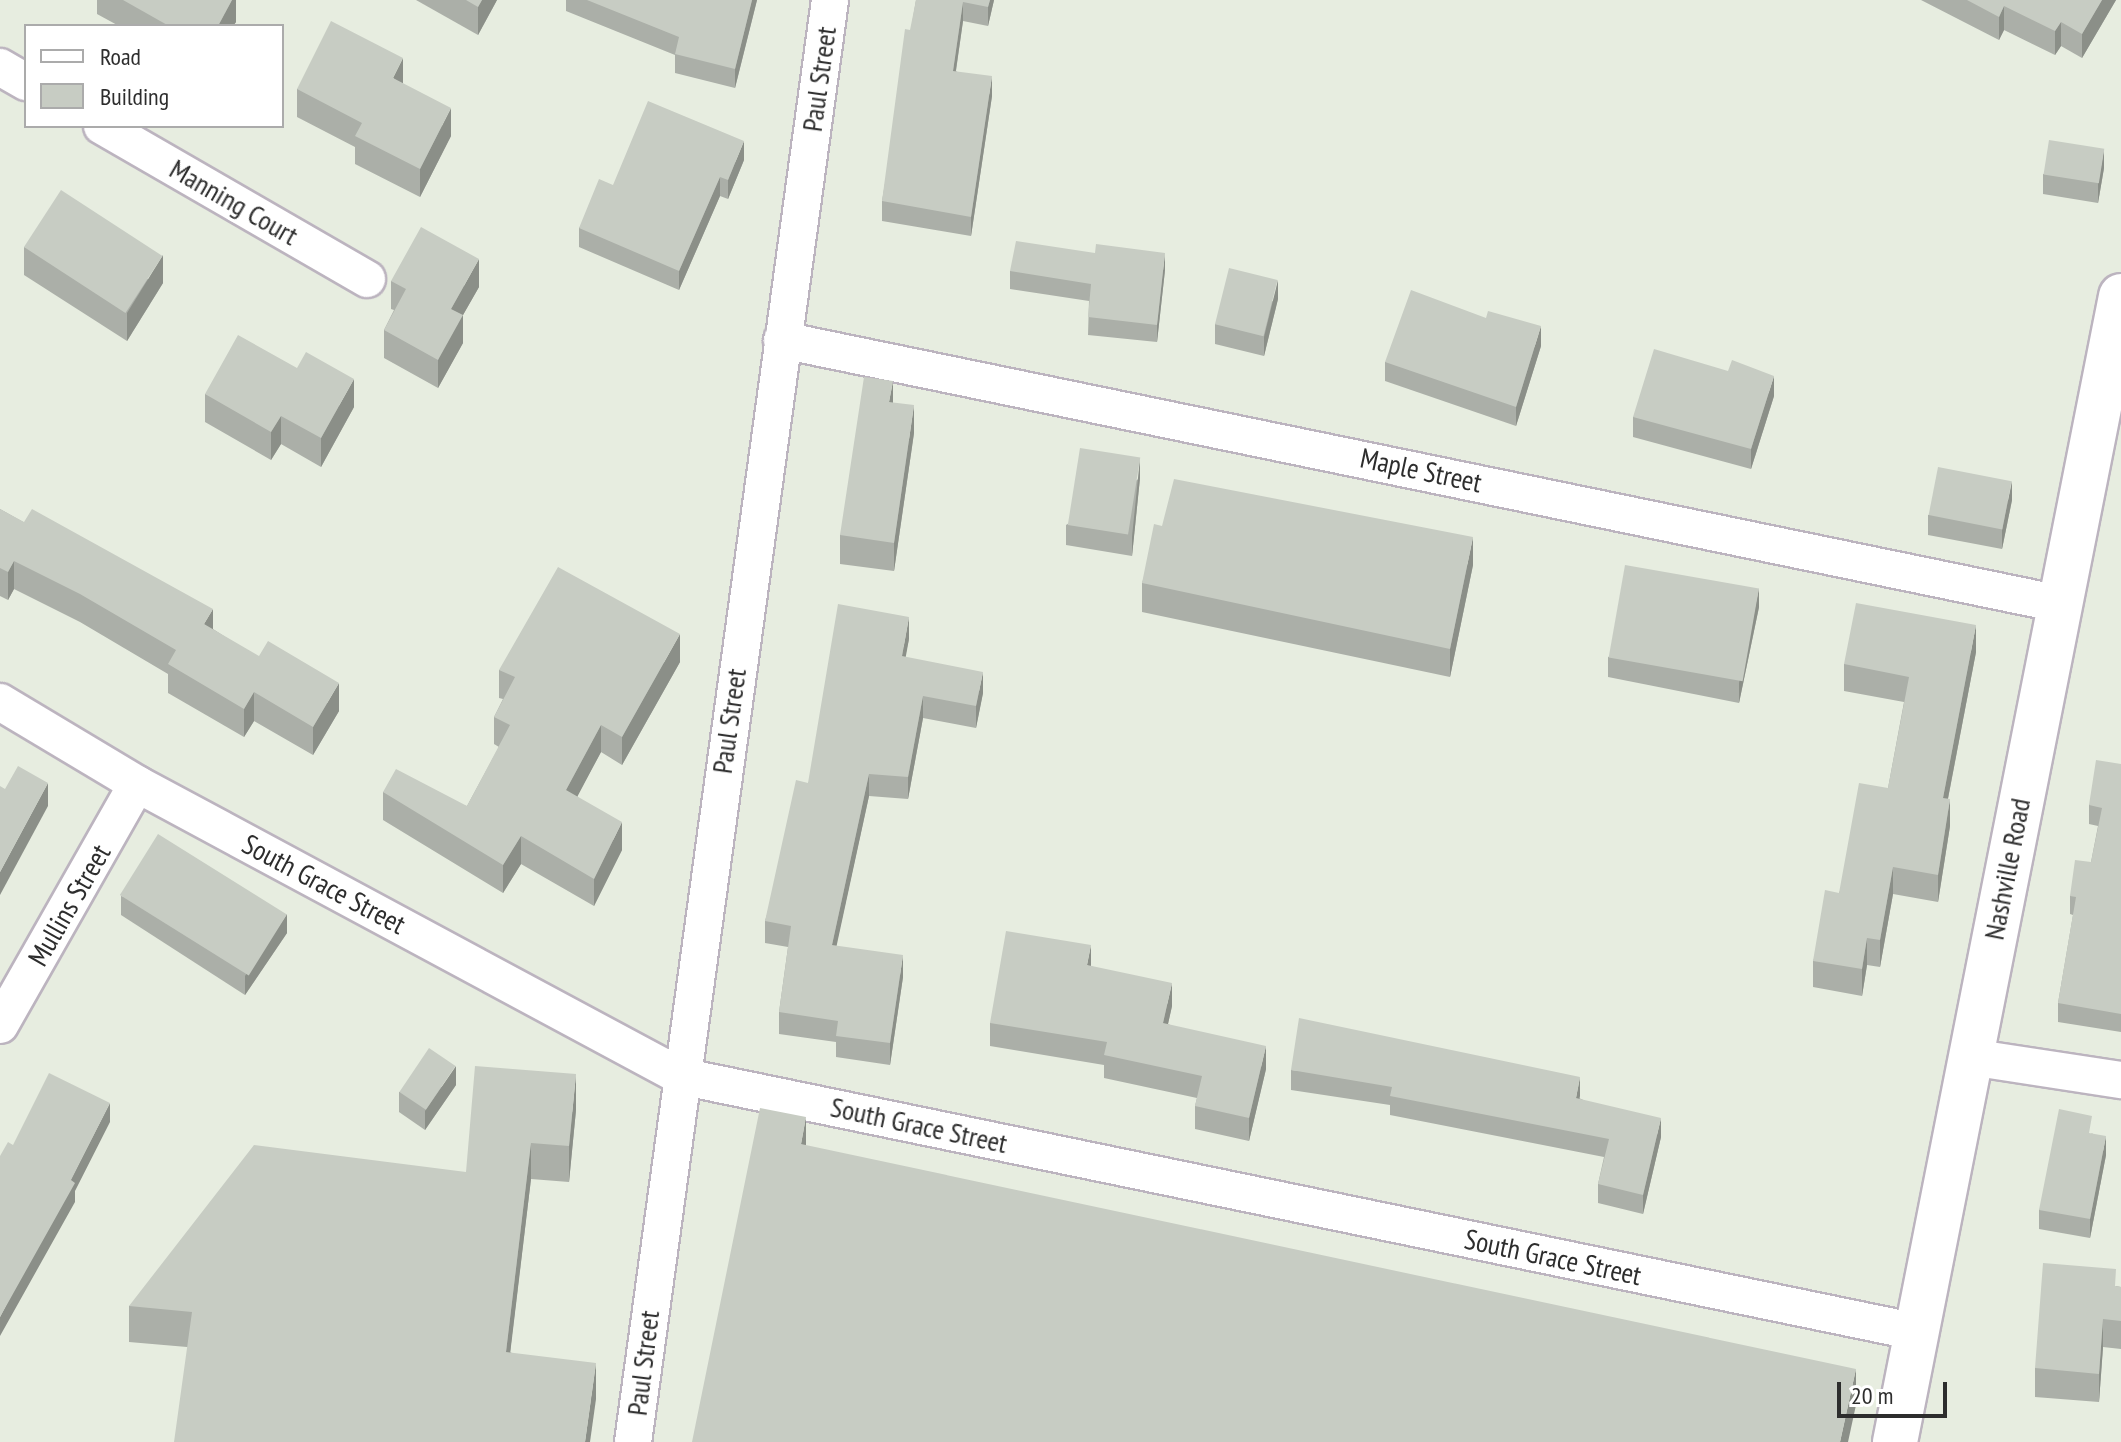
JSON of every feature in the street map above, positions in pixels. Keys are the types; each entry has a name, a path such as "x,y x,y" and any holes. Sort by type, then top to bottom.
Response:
{"main road":[{"name":"Nashville Road","path":"1895,1442 2121,296"}],"street":[{"name":"Paul Street","path":"633,1442 680,1076 830,0"},
{"path":"0,67 24,81"},
{"name":"Manning Court","path":"105,128 367,279"},
{"name":"Maple Street","path":"782,340 2060,604"},
{"name":"South Grace Street","path":"0,702 137,784 680,1076 1917,1332"},
{"name":"Mullins Street","path":"0,1025 137,784"},
{"path":"1970,1057 2121,1080"}],"building":[{"path":"123,0 232,0 219,24 165,24"},
{"path":"466,0 482,0 478,7"},
{"path":"587,0 752,0 735,69 675,54 679,37"},
{"path":"916,0 990,0 988,7 963,2 953,71 992,76 971,217 882,201 905,29 910,30"},
{"path":"1967,0 2102,0 2082,34 2061,22 2055,31 2004,6 1999,17"},
{"path":"331,21 403,58 393,78 451,108 420,169 355,136 362,123 297,89"},
{"path":"648,101 744,141 728,180 720,177 679,271 579,228 599,179 613,185"},
{"path":"2049,140 2104,149 2099,183 2044,175"},
{"path":"61,190 162,256 125,313 24,247"},
{"path":"421,227 479,259 451,309 463,315 438,360 384,330 406,289 391,281"},
{"path":"1016,241 1095,253 1096,244 1165,253 1157,325 1088,317 1091,284 1010,271"},
{"path":"1229,268 1278,280 1263,336 1215,324"},
{"path":"1411,290 1486,318 1488,311 1541,326 1516,407 1385,362"},
{"path":"238,335 297,368 306,352 354,379 321,438 281,416 271,432 205,394"},
{"path":"1654,349 1728,371 1732,360 1774,376 1751,449 1633,417"},
{"path":"864,377 893,381 889,402 914,405 894,543 840,535"},
{"path":"1080,448 1140,458 1128,535 1068,525"},
{"path":"1938,467 2012,481 2002,529 1929,515"},
{"path":"1174,479 1473,537 1450,649 1142,583 1154,524 1162,526"},
{"path":"0,509 24,522 32,509 213,609 204,624 259,656 268,641 339,683 313,727 254,692 244,709 168,664 176,650 80,594 14,561 8,572 0,568"},
{"path":"1625,565 1759,589 1743,681 1609,658"},
{"path":"558,567 680,634 622,737 601,725 566,790 622,822 594,879 521,836 503,865 383,792 396,769 467,806 510,725 494,717 515,677 499,670"},
{"path":"1856,603 1976,625 1943,798 1950,799 1938,875 1893,867 1880,940 1867,938 1862,969 1813,961 1825,890 1839,893 1859,783 1888,788 1909,677 1844,664"},
{"path":"838,604 909,617 902,656 983,672 976,706 923,696 908,777 869,774 832,945 903,955 890,1043 836,1036 838,1021 779,1012 791,926 765,921 796,780 808,783"},
{"path":"2096,760 2121,764 2121,1014 2058,1003 2076,897 2070,896 2075,860 2091,862 2102,808 2089,805"},
{"path":"18,766 48,783 0,872 0,786 5,789"},
{"path":"158,834 287,915 249,976 120,895"},
{"path":"1006,931 1091,945 1087,965 1172,983 1163,1023 1266,1046 1249,1118 1195,1106 1202,1076 1104,1055 1107,1042 990,1023"},
{"path":"1299,1018 1580,1077 1576,1098 1661,1118 1643,1195 1598,1184 1609,1139 1390,1096 1392,1087 1291,1070"},
{"path":"429,1048 456,1066 426,1110 399,1092"},
{"path":"475,1066 576,1074 569,1146 531,1143 506,1352 596,1363 585,1442 174,1442 192,1312 129,1306 254,1145 466,1172"},
{"path":"49,1073 110,1103 71,1180 75,1183 0,1317 0,1156 8,1142 13,1145"},
{"path":"760,1108 806,1117 801,1144 1856,1369 1840,1442 692,1442"},
{"path":"2059,1109 2092,1116 2089,1133 2106,1136 2090,1219 2039,1210"},
{"path":"2043,1263 2116,1269 2115,1286 2121,1287 2121,1321 2103,1319 2099,1374 2035,1368"}]}
